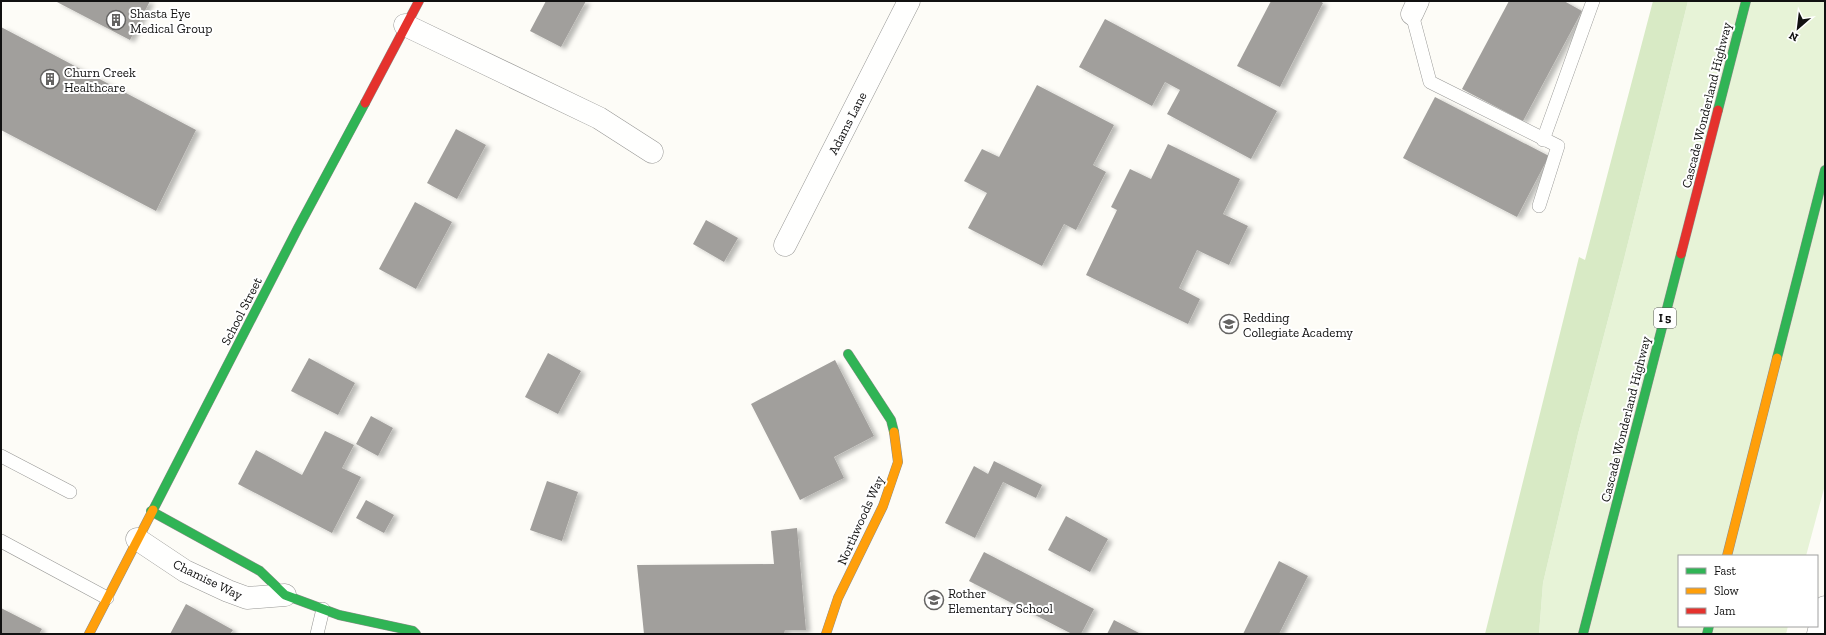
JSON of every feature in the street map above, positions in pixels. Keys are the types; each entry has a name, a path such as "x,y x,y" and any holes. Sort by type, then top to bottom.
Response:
{"main road":[{"name":"School Street","path":"89,634 151,511 405,25 419,1"},
{"name":"Cascade Wonderland Highway","path":"1583,634 1746,1"},
{"path":"1727,555 1825,170"},
{"name":"Northwoods Way","path":"826,634 838,598 882,506 898,462 896,442 891,420 848,354"},
{"name":"Chamise Way","path":"151,511 260,571 285,595 339,615 413,631 416,634"}],"street":[{"name":"Adams Lane","path":"785,245 909,1"},
{"path":"405,25 600,118 652,152"},
{"name":"Chamise Way","path":"137,539 186,571 228,591 247,598 285,595"},
{"path":"1818,634 1825,607"}],"lane":[{"path":"1544,140 1594,1"},
{"path":"1415,8 1430,82 1558,146 1539,206"},
{"path":"1,456 70,492"},
{"path":"1,541 107,598"},
{"path":"316,634 323,609"}],"green space":[{"path":"1653,1 1688,1 1624,259 1578,434 1543,583 1539,634 1485,634 1579,257 1585,260"},
{"path":"1688,1 1825,1 1825,485 1806,555 1678,555 1678,627 1788,627 1786,634 1539,634 1543,583 1578,434 1624,259"}],"building":[{"name":"Shasta Eye Medical Group","path":"55,1 150,1 130,40"},
{"path":"546,1 586,1 561,47 530,31"},
{"path":"1271,1 1320,1 1323,3 1280,87 1237,66"},
{"path":"1509,1 1564,1 1582,11 1523,121 1462,89"},
{"path":"1105,19 1277,111 1251,159 1167,114 1180,90 1165,82 1152,106 1079,67"},
{"name":"Churn Creek Healthcare","path":"1,27 196,130 156,211 1,130"},
{"path":"1037,85 1114,125 1093,165 1106,172 1076,230 1064,224 1042,266 968,228 987,193 964,181 982,149 999,157"},
{"path":"1435,97 1549,156 1517,217 1403,158"},
{"path":"456,129 486,145 457,199 427,183"},
{"path":"1168,144 1240,179 1223,214 1248,226 1229,265 1197,250 1179,288 1200,299 1188,324 1086,275 1117,210 1111,207 1130,169 1151,179"},
{"path":"415,202 452,222 416,289 379,269"},
{"path":"706,220 738,238 724,262 693,244"},
{"path":"548,353 581,371 558,414 525,397"},
{"path":"309,358 355,383 338,415 291,391"},
{"path":"835,360 874,436 834,457 844,478 800,500 751,404"},
{"path":"371,416 393,428 378,456 356,444"},
{"path":"325,431 354,445 342,468 361,477 332,533 238,484 256,450 302,475"},
{"path":"994,461 1042,485 1036,498 1003,482 975,538 945,523 974,466 988,474"},
{"path":"547,481 578,492 562,541 530,530"},
{"path":"366,500 394,515 384,533 356,518"},
{"path":"1066,516 1108,539 1090,572 1048,550"},
{"path":"797,528 806,630 785,630 784,634 644,634 637,565 774,564 771,531"},
{"path":"984,552 1094,609 1081,634 1072,634 969,581"},
{"path":"1279,561 1308,576 1279,634 1243,634"},
{"path":"186,604 233,630 230,634 170,634"},
{"path":"1,608 42,629 39,634 1,634"},
{"path":"1114,620 1141,634 1107,634"}],"traffic: fast":[{"path":"1718,110 1746,1"},
{"path":"153,510 298,228 365,103"},
{"path":"1777,358 1825,170"},
{"path":"1583,634 1681,254"},
{"path":"848,354 891,420 894,432"},
{"path":"151,511 260,571 285,595 339,615 413,631 416,634"},
{"path":"1707,634 1709,627"}],"traffic: slow":[{"path":"1727,555 1777,358"},
{"path":"826,634 838,598 883,506 898,462 894,432"},
{"path":"89,634 153,510"}],"traffic: jam":[{"path":"365,103 419,1"},
{"path":"1681,254 1718,110"}],"place":[{"name":"Shasta Eye Medical Group","path":"116,20"},
{"name":"Churn Creek Healthcare","path":"50,79"},
{"name":"Redding Collegiate Academy","path":"1229,324"},
{"name":"Rother Elementary School","path":"934,600"}]}
